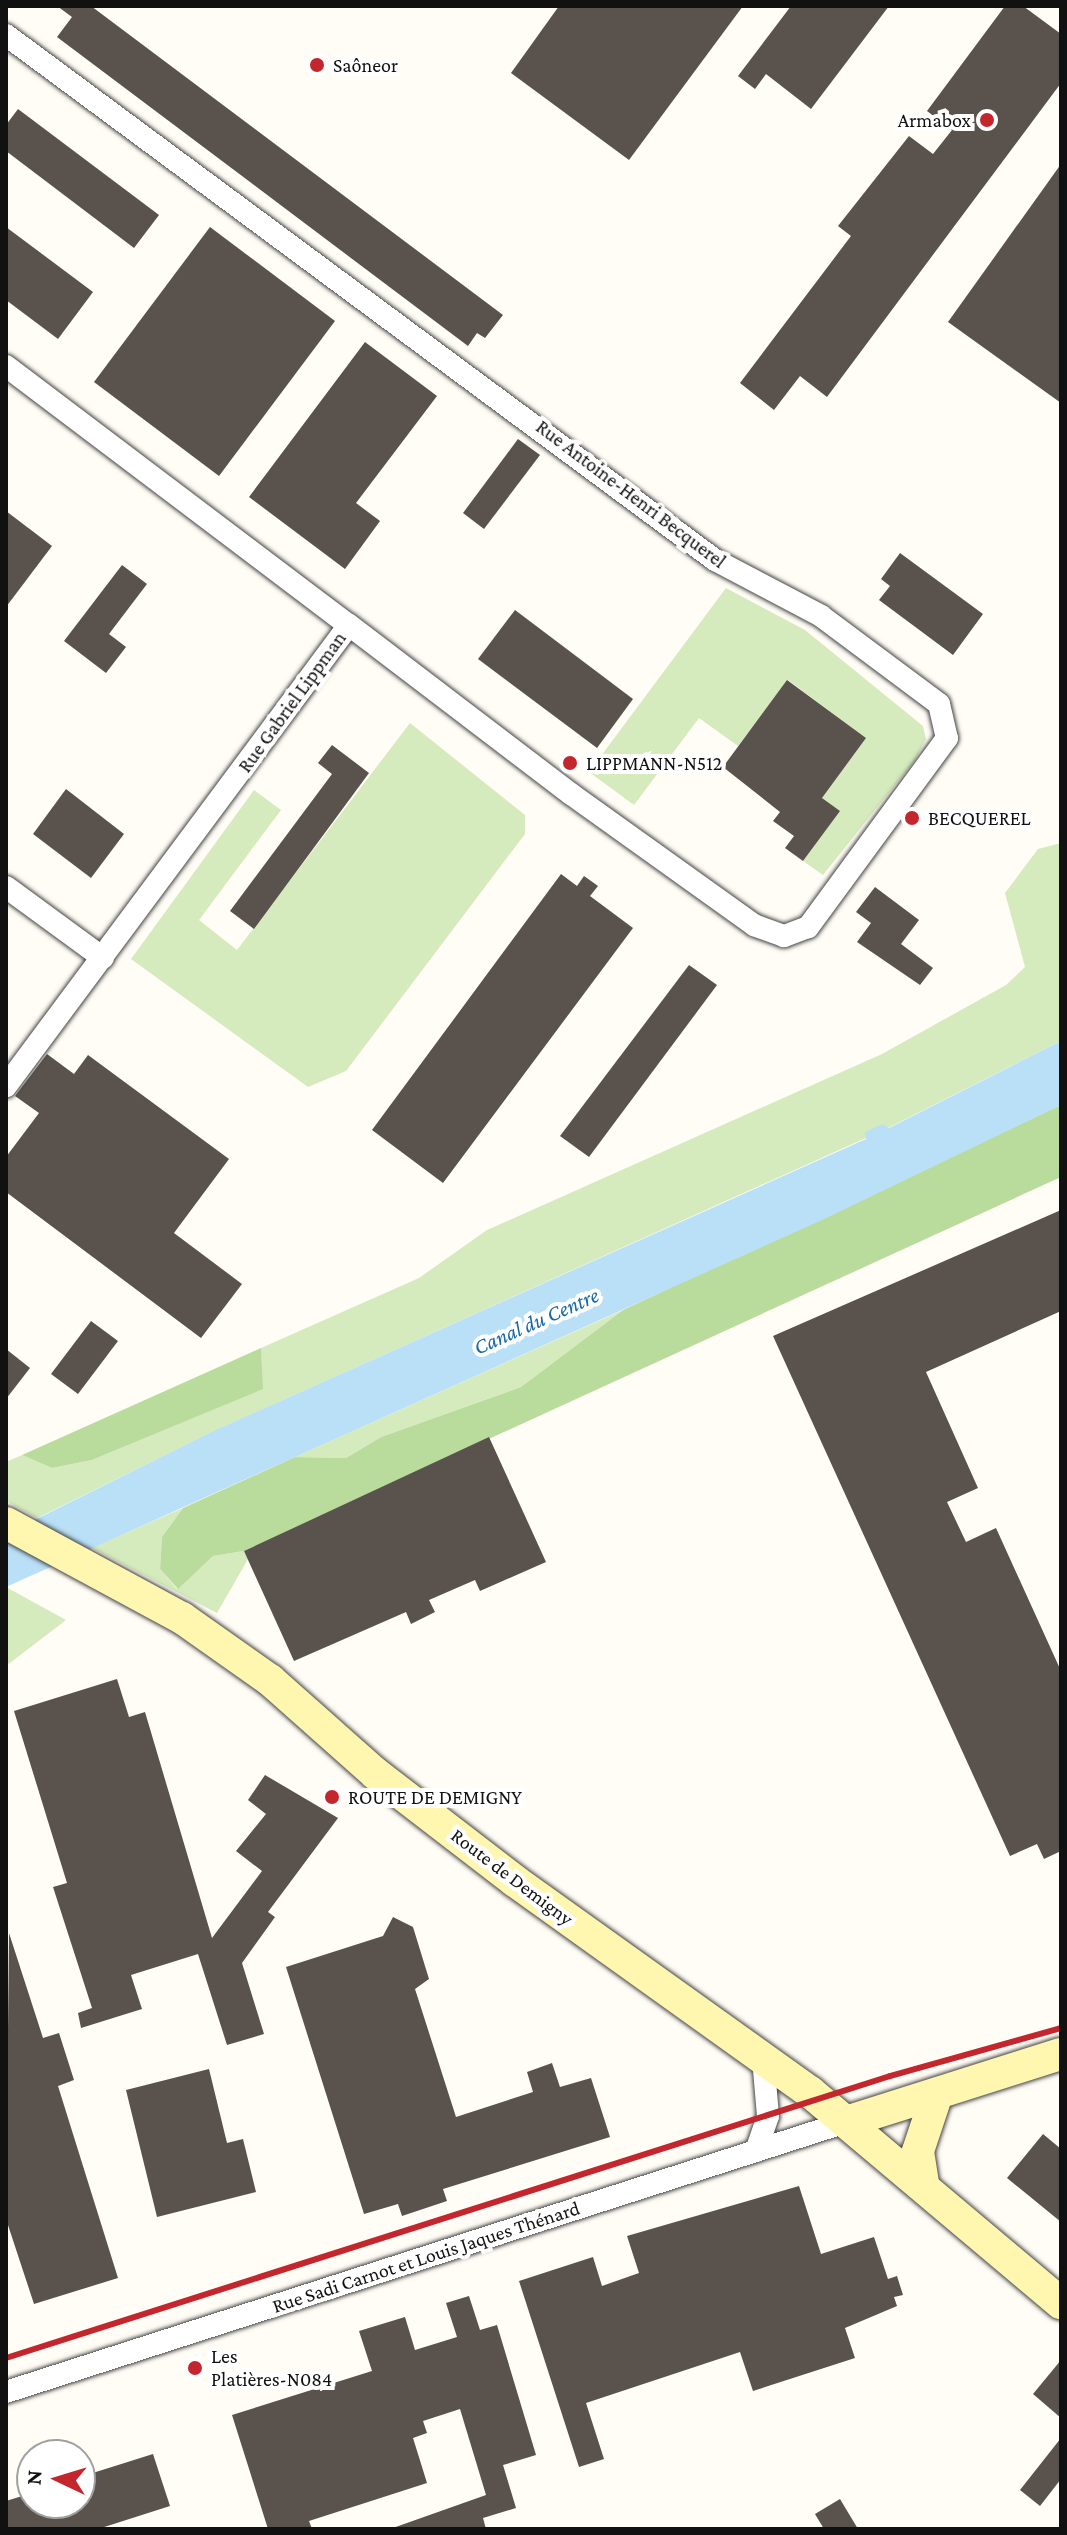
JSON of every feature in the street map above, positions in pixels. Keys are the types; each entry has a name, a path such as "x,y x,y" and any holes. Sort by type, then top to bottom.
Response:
{"main road":[{"name":"Route de Demigny","path":"6,1523 182,1618 270,1680 502,1871 763,2058 846,2122 923,2183 1061,2303"},
{"path":"846,2122 1061,2054"},
{"path":"923,2183 918,2151 937,2094"}],"street":[{"name":"Rue Antoine-Henri Becquerel","path":"6,35 715,560 821,616 939,704 947,738 808,927 784,936 754,925 571,794 349,625"},
{"name":"Rue Gabriel Lippman","path":"6,366 349,625 6,1086"},
{"path":"6,887 103,958"},
{"path":"756,2151 768,2116 763,2058"},
{"name":"Rue Sadi Carnot et Louis Jaques Thénard","path":"6,2392 846,2122"}],"green space":[{"path":"726,588 805,630 923,726 926,739 915,760 823,875 803,861 839,811 822,798 866,738 788,680 738,746 699,718 634,805 589,772"},
{"path":"410,723 525,815 525,834 346,1071 308,1087 131,959 254,790 281,810 199,920 237,950"},
{"path":"1061,843 1061,1041 888,1128 219,1429 37,1518 6,1501 6,1462 22,1455 52,1468 92,1460 262,1389 261,1348 419,1278 487,1230 882,1054 1006,985 1025,967 1005,893 1038,849"},
{"path":"1061,1105 1061,1177 244,1551 213,1556 178,1589 160,1569 162,1537 183,1508 295,1457 346,1458 381,1437 521,1387 623,1310"},
{"path":"623,1310 521,1387 381,1437 346,1458 295,1457"},
{"path":"261,1348 263,1389 92,1460 52,1468 22,1455"},
{"path":"183,1508 162,1537 160,1569 177,1589 213,1556 244,1551 248,1559 217,1613 92,1548"},
{"path":"6,1587 66,1620 6,1666"}],"water":[{"name":"Canal du Centre","path":"1061,1041 1061,1105 820,1221 6,1587 6,1534 218,1429 866,1139 865,1132 883,1124 889,1128"}],"building":[{"path":"57,6 91,6 503,315 485,338 477,333 468,346 57,37 72,17"},
{"path":"559,6 743,6 629,160 511,73"},
{"path":"791,6 889,6 811,109 766,74 755,89 738,76"},
{"path":"1005,6 1023,6 1061,34 1061,83 827,397 800,376 774,410 740,383 851,236 838,226 909,136 933,154 952,130 927,111"},
{"path":"18,109 159,215 134,248 6,151 6,125"},
{"path":"1061,164 1061,403 948,322"},
{"path":"6,227 93,292 58,339 6,300"},
{"path":"210,227 335,321 219,476 94,382"},
{"path":"365,342 437,396 356,503 380,521 345,569 249,497"},
{"path":"518,439 540,455 484,529 463,513"},
{"path":"6,511 52,546 6,607"},
{"path":"900,553 983,614 953,655 879,600 890,586 881,579"},
{"path":"122,565 147,584 109,634 126,647 106,673 64,641"},
{"path":"515,610 633,699 597,748 478,659"},
{"path":"787,680 866,738 822,798 840,811 803,861 785,848 794,836 773,821 780,812 723,767"},
{"path":"332,745 369,773 254,929 230,911 332,774 318,763"},
{"path":"66,789 124,834 91,878 33,834"},
{"path":"561,874 577,886 584,876 598,886 590,896 633,928 443,1183 372,1130"},
{"path":"875,887 919,920 901,944 933,968 920,985 857,942 871,923 856,912"},
{"path":"689,965 717,985 589,1157 560,1136"},
{"path":"47,1054 74,1074 88,1055 229,1159 174,1233 242,1284 201,1338 6,1192 6,1157 39,1113 15,1096"},
{"path":"1061,1210 1061,1311 926,1372 978,1488 947,1502 966,1542 996,1528 1061,1671 1061,1851 1044,1859 1037,1844 1010,1856 773,1336"},
{"path":"91,1321 118,1341 78,1394 51,1374"},
{"path":"6,1349 30,1368 6,1399"},
{"path":"489,1437 546,1562 480,1591 475,1580 429,1600 435,1612 411,1624 406,1612 294,1661 244,1551"},
{"path":"117,1679 129,1717 145,1712 212,1938 262,1871 236,1851 266,1814 248,1800 265,1775 338,1818 268,1912 275,1917 242,1963 264,2034 227,2045 198,1954 131,1975 142,2009 81,2028 78,2013 92,2008 53,1887 67,1883 14,1711"},
{"path":"393,1917 413,1927 429,1979 415,1989 456,2117 533,2092 527,2072 552,2063 560,2087 591,2078 610,2137 443,2189 447,2201 402,2216 398,2204 364,2214 286,1967 383,1936"},
{"path":"9,1933 43,2038 59,2033 74,2080 58,2086 118,2278 34,2304 6,2219"},
{"path":"209,2069 227,2143 243,2139 256,2192 157,2217 126,2090"},
{"path":"1043,2134 1061,2149 1061,2222 1007,2178"},
{"path":"799,2186 821,2254 874,2237 888,2279 897,2276 903,2295 894,2297 897,2306 845,2328 855,2358 753,2391 740,2352 586,2403 604,2459 579,2467 519,2281 593,2257 602,2286 639,2273 627,2236"},
{"path":"469,2296 480,2330 497,2325 536,2455 503,2465 516,2508 483,2518 486,2529 390,2529 486,2495 460,2409 423,2421 427,2433 413,2438 427,2483 309,2521 312,2529 268,2529 232,2415 372,2371 359,2331 405,2317 415,2350 457,2337 446,2303"},
{"path":"1061,2360 1061,2418 1033,2394"},
{"path":"1061,2438 1061,2479 1040,2506 1020,2490"},
{"path":"153,2454 170,2506 98,2529 6,2529 6,2501 16,2498 16,2519 96,2519 96,2472"},
{"path":"840,2499 858,2529 824,2529 815,2514"}],"railway":[{"path":"6,2358 890,2076 1061,2028"}],"place":[{"name":"Saôneor","path":"317,65"},
{"name":"Armabox","path":"987,120"},
{"name":"LIPPMANN-N512","path":"570,763"},
{"name":"BECQUEREL","path":"912,818"},
{"name":"ROUTE DE DEMIGNY","path":"332,1797"},
{"name":"Les Platières-N084","path":"195,2368"}]}
